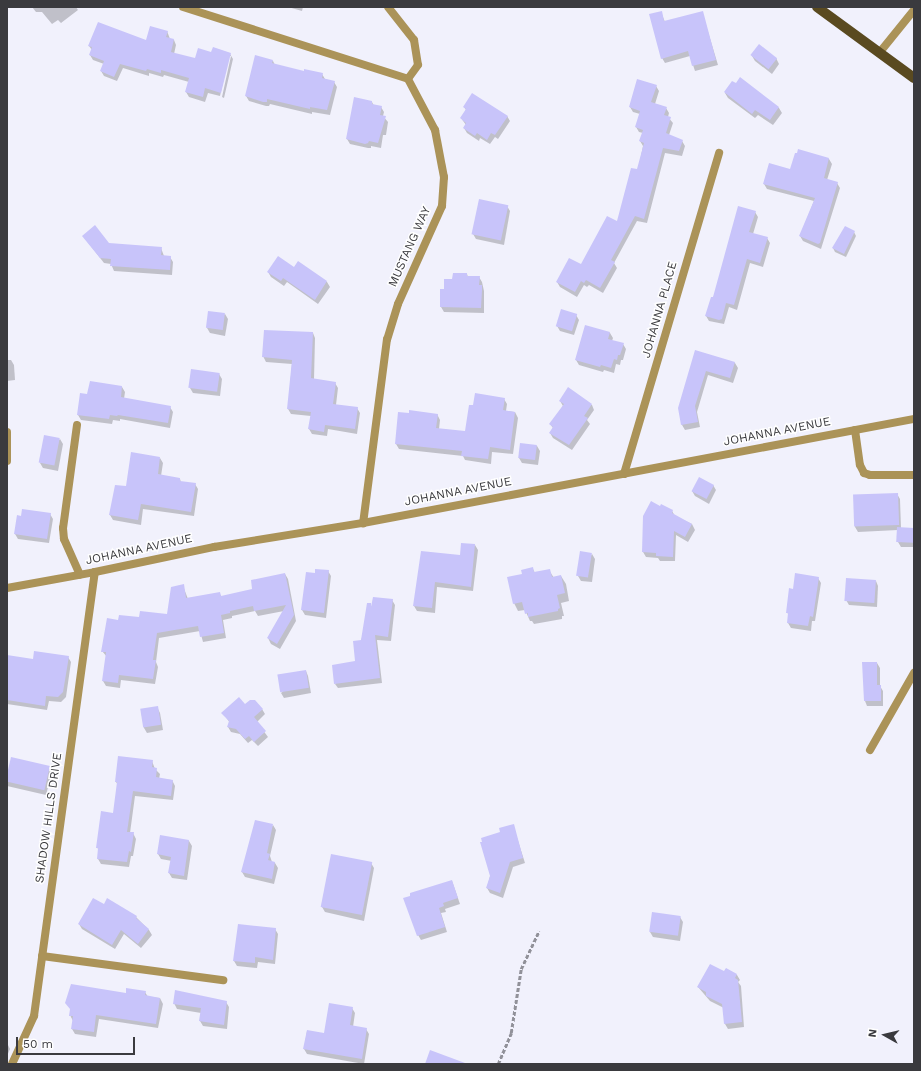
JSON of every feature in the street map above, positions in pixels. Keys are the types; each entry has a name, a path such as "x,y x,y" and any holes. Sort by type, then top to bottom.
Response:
{"main road":[{"path":"817,7 914,78"}],"street":[{"path":"183,7 408,79 418,65 414,40 388,7"},
{"path":"880,52 914,10"},
{"name":"MUSTANG WAY","path":"363,523 387,339 398,304 442,206 444,177 435,130 408,79"},
{"name":"JOHANNA PLACE","path":"624,474 719,153"},
{"name":"JOHANNA AVENUE","path":"7,588 95,572 214,547 363,523 624,474 855,430 914,417"},
{"path":"77,425 63,528 64,539 80,574"},
{"path":"855,430 860,465 864,473 870,475 914,475"},
{"path":"7,432 7,461"},
{"name":"SHADOW HILLS DRIVE","path":"12,1064 34,1016 95,572"},
{"path":"870,750 914,673"},
{"path":"42,956 223,980"}],"path":[{"path":"498,1064 511,1033 521,969 539,931"}],"building":[{"path":"662,11 664,21 703,11 716,60 692,66 688,51 661,59 649,14"},
{"path":"98,22 146,40 150,26 168,31 166,37 174,39 171,52 195,58 198,48 211,52 213,47 231,53 221,93 205,88 203,97 185,92 189,78 161,70 161,73 147,69 146,71 120,64 114,77 100,71 104,61 89,55 92,47 88,46"},
{"path":"759,44 777,58 769,69 750,55"},
{"path":"255,55 273,60 272,63 304,71 304,69 323,73 322,78 335,81 327,110 310,107 310,109 267,99 267,102 263,102 245,96"},
{"path":"740,77 779,107 770,120 755,110 752,114 724,92 732,81 736,83"},
{"path":"637,79 657,85 651,102 667,107 664,115 671,117 666,133 683,140 679,151 663,148 644,219 635,216 611,260 615,262 600,288 586,280 584,283 581,281 575,292 556,282 569,258 581,264 607,216 617,221 631,168 637,169 644,143 639,141 643,130 635,127 640,111 629,107"},
{"path":"472,93 508,116 495,135 491,133 487,140 477,133 475,136 463,128 466,123 460,118 466,109 463,107"},
{"path":"354,97 372,101 372,104 382,106 380,115 386,116 378,143 369,141 365,144 346,139"},
{"path":"798,149 829,158 824,178 838,182 820,243 818,244 799,236 815,198 763,184 769,163 790,169 795,153 797,153"},
{"path":"479,199 508,205 501,240 472,234"},
{"path":"738,206 756,211 749,232 768,237 760,263 747,259 734,305 726,303 722,319 719,320 705,316 711,297 713,297"},
{"path":"95,225 109,243 162,247 161,255 171,256 170,270 110,266 111,259 100,258 82,236"},
{"path":"845,226 855,231 844,254 832,248"},
{"path":"278,256 294,267 298,261 327,281 315,300 283,278 281,281 267,272"},
{"path":"453,273 467,273 467,276 480,276 479,285 482,285 481,308 440,307 440,289 444,289 444,279 452,279"},
{"path":"561,309 577,314 572,331 556,326"},
{"path":"208,311 225,313 223,330 206,328"},
{"path":"585,325 610,332 608,339 624,343 620,355 618,355 617,360 614,359 611,368 601,365 600,367 575,360"},
{"path":"264,330 313,332 311,378 336,382 333,404 358,407 355,429 325,425 324,432 308,429 311,412 287,409 292,360 262,357"},
{"path":"695,350 735,362 730,378 706,371 695,406 698,422 681,425 678,408"},
{"path":"191,369 220,373 217,392 188,388"},
{"path":"90,381 122,386 121,397 171,406 168,423 118,415 110,415 109,419 77,415 80,393 87,394"},
{"path":"568,387 592,404 584,416 588,418 569,445 549,433 553,427 549,424 564,404 559,401"},
{"path":"475,393 505,398 503,410 515,412 510,450 490,447 488,459 461,456 462,451 395,444 398,412 409,413 409,410 438,414 436,428 465,431 469,405 473,405"},
{"path":"44,435 60,438 54,466 39,462"},
{"path":"520,443 537,445 535,460 518,458"},
{"path":"131,452 160,457 158,474 180,478 180,481 196,483 191,512 141,504 138,520 109,515 115,485 126,486"},
{"path":"699,477 714,485 706,499 691,491"},
{"path":"898,493 899,525 854,527 853,495"},
{"path":"651,501 660,506 661,504 673,510 672,513 692,524 685,537 674,531 673,557 656,556 656,553 642,552 643,516"},
{"path":"22,509 51,513 47,539 14,534 17,515 21,516"},
{"path":"897,527 914,528 913,543 896,542"},
{"path":"461,543 475,544 471,587 435,582 432,608 413,606 421,551 460,555"},
{"path":"580,551 592,553 588,578 576,576"},
{"path":"533,567 534,572 550,569 552,577 561,575 565,593 557,595 560,608 558,611 528,617 528,613 525,614 522,602 513,604 507,577 522,574 521,570"},
{"path":"315,569 329,570 324,613 301,610 306,572 315,573"},
{"path":"285,573 294,615 277,644 267,638 286,605 254,611 253,606 230,611 230,613 221,615 224,633 200,637 198,626 157,633 153,660 156,660 153,679 119,675 118,683 102,681 106,652 101,652 107,618 118,620 119,615 139,617 140,611 167,614 171,587 184,584 186,598 220,592 221,596 252,589 251,580"},
{"path":"795,573 819,577 813,617 810,616 808,626 787,623 788,613 786,613 789,588 793,589"},
{"path":"846,578 876,580 874,603 844,601"},
{"path":"373,597 393,599 388,637 375,635 380,678 334,684 332,665 355,661 353,641 361,640 367,603 371,603 371,607"},
{"path":"34,651 69,656 63,692 58,697 46,696 45,706 7,700 7,655 33,659"},
{"path":"862,662 877,662 877,685 881,685 881,701 864,701"},
{"path":"306,670 309,688 280,692 277,675"},
{"path":"239,697 245,704 250,700 255,700 263,709 254,717 266,731 254,742 249,736 245,739 236,729 227,727 229,721 221,713"},
{"path":"158,706 161,725 143,728 140,709"},
{"path":"118,756 153,760 152,767 157,768 156,777 173,780 171,796 133,791 127,832 134,832 131,852 129,851 127,862 97,859 98,848 96,848 101,811 113,813 117,782 115,782"},
{"path":"11,757 50,766 44,790 7,782"},
{"path":"255,820 273,824 267,853 270,854 268,860 275,862 272,879 241,872"},
{"path":"514,824 523,858 510,862 500,893 486,888 490,876 480,842 482,842 481,838 500,832 499,828"},
{"path":"160,835 189,840 184,876 168,873 171,857 157,854"},
{"path":"331,854 372,862 362,915 321,907"},
{"path":"452,880 458,898 443,903 444,906 439,908 445,927 417,936 403,898 410,896 410,893"},
{"path":"93,898 104,904 107,898 137,916 136,918 149,929 138,944 121,930 112,945 78,924"},
{"path":"652,912 681,916 678,936 649,932"},
{"path":"238,924 276,928 273,960 255,957 255,963 233,961"},
{"path":"710,964 724,971 726,968 737,974 735,978 738,980 742,1022 724,1024 722,1004 706,996 706,992 697,987"},
{"path":"71,984 126,993 126,988 146,991 145,995 160,998 156,1024 96,1015 94,1032 71,1029 73,1016 69,1016 70,1009 65,1003"},
{"path":"175,990 227,1001 224,1025 199,1021 201,1008 173,1004"},
{"path":"329,1003 353,1007 350,1025 367,1028 362,1059 303,1049 307,1030 324,1033"},
{"path":"430,1050 465,1063 465,1064 425,1064"}]}
